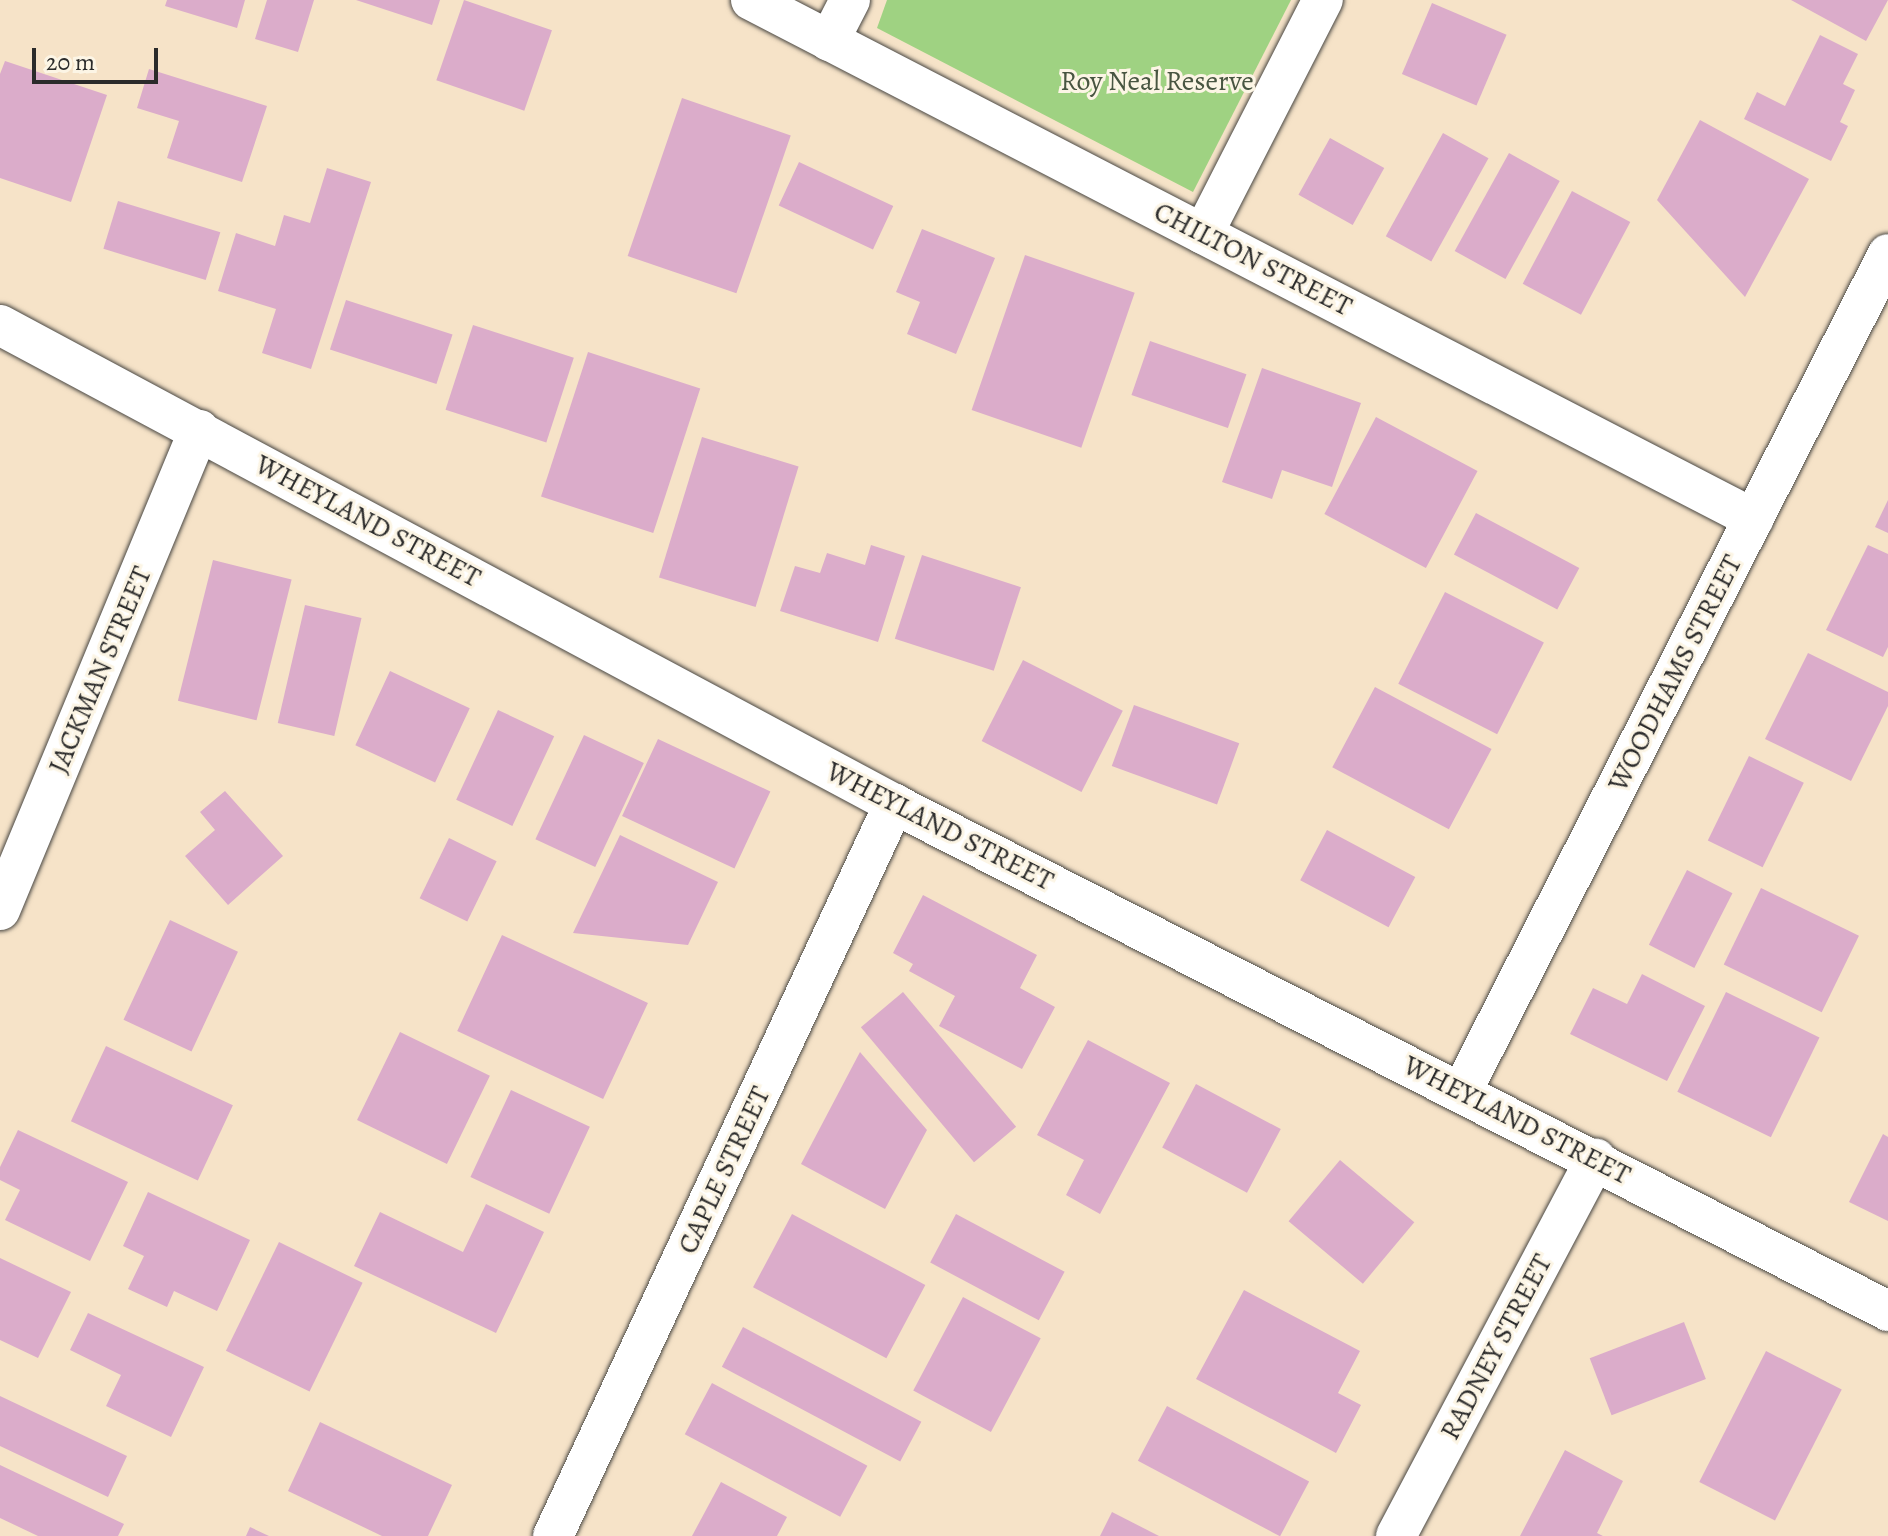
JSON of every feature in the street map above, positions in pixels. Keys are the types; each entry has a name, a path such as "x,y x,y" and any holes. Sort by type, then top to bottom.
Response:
{"street":[{"name":"CHILTON STREET","path":"751,0 1754,519"},
{"path":"829,41 850,0"},
{"path":"1203,234 1323,0"},
{"name":"WOODHAMS STREET","path":"1461,1093 1888,254"},
{"name":"WHEYLAND STREET","path":"0,325 894,804 1596,1159 1888,1311"},
{"name":"JACKMAN STREET","path":"0,910 199,430"},
{"name":"CAPLE STREET","path":"553,1536 894,804"},
{"name":"RADNEY STREET","path":"1396,1536 1596,1159"}],"green space":[{"name":"Roy Neal Reserve","path":"887,0 1291,0 1193,192 877,28"}],"building":[{"path":"167,0 245,0 237,28 165,6"},
{"path":"267,0 314,0 298,52 255,39"},
{"path":"356,0 440,0 432,25"},
{"path":"464,0 552,30 524,111 436,80"},
{"path":"1791,0 1888,0 1866,41"},
{"path":"1432,3 1507,35 1476,106 1402,74"},
{"path":"1820,35 1858,54 1843,84 1855,90 1840,122 1848,126 1831,161 1744,119 1757,92 1785,106"},
{"path":"5,61 107,95 71,202 0,178 0,74"},
{"path":"149,69 267,106 242,182 167,158 179,121 137,108"},
{"path":"682,98 791,135 736,293 628,256"},
{"path":"1700,120 1809,179 1745,297 1657,200"},
{"path":"1443,133 1488,158 1431,261 1386,236"},
{"path":"1330,138 1384,168 1353,225 1298,195"},
{"path":"1509,153 1560,181 1505,279 1455,251"},
{"path":"799,162 893,206 873,249 779,206"},
{"path":"327,168 371,182 311,369 262,353 276,309 218,291 236,233 275,246 284,215 310,223"},
{"path":"1572,191 1630,222 1581,315 1523,284"},
{"path":"118,201 220,232 206,280 103,249"},
{"path":"922,229 995,258 956,354 907,334 920,302 896,292"},
{"path":"1025,255 1135,293 1081,448 972,410"},
{"path":"346,300 453,335 436,384 330,349"},
{"path":"473,325 574,358 546,442 445,410"},
{"path":"1150,341 1246,374 1228,428 1131,395"},
{"path":"588,352 700,388 653,533 541,497"},
{"path":"1262,368 1361,403 1332,487 1282,470 1272,499 1222,482"},
{"path":"1376,417 1478,471 1426,568 1324,514"},
{"path":"702,437 799,467 756,607 659,578"},
{"path":"1888,500 1888,533 1875,527"},
{"path":"1476,513 1579,568 1557,609 1454,554"},
{"path":"871,545 905,556 878,642 780,611 795,566 820,573 827,553 865,565"},
{"path":"1868,545 1888,554 1888,647 1883,657 1826,630"},
{"path":"922,555 1021,587 994,671 895,639"},
{"path":"213,560 292,580 257,720 178,701"},
{"path":"1445,592 1544,642 1497,734 1398,684"},
{"path":"305,605 362,618 334,736 278,723"},
{"path":"1808,653 1888,692 1888,706 1851,781 1765,739"},
{"path":"1023,660 1123,711 1081,792 982,741"},
{"path":"390,671 470,708 435,783 355,745"},
{"path":"1375,687 1492,749 1449,829 1332,767"},
{"path":"1134,705 1239,743 1217,804 1112,766"},
{"path":"498,710 554,736 512,826 456,800"},
{"path":"584,735 644,763 595,867 535,839"},
{"path":"658,739 770,791 734,868 622,816"},
{"path":"1749,756 1804,783 1763,867 1708,840"},
{"path":"225,791 283,856 228,905 185,856 215,830 200,812"},
{"path":"1327,830 1415,877 1389,927 1300,880"},
{"path":"620,835 718,882 688,945 573,933"},
{"path":"449,838 497,861 467,921 420,898"},
{"path":"1687,870 1732,893 1694,968 1649,945"},
{"path":"1761,888 1859,936 1822,1012 1724,964"},
{"path":"923,895 1037,955 1020,988 1055,1007 1022,1069 939,1026 955,996 909,971 913,964 893,953"},
{"path":"170,920 238,952 191,1051 124,1020"},
{"path":"502,935 648,1003 603,1099 457,1031"},
{"path":"1642,974 1705,1006 1667,1081 1570,1034 1593,988 1627,1004"},
{"path":"903,992 1016,1127 974,1162 861,1027"},
{"path":"1726,992 1819,1038 1771,1137 1677,1092"},
{"path":"400,1032 490,1076 447,1164 357,1120"},
{"path":"1088,1040 1170,1083 1100,1214 1066,1195 1084,1160 1037,1135"},
{"path":"106,1046 233,1105 198,1180 71,1121"},
{"path":"860,1052 927,1130 885,1209 801,1164"},
{"path":"1196,1084 1281,1129 1247,1193 1162,1148"},
{"path":"511,1090 590,1127 549,1214 470,1177"},
{"path":"18,1130 128,1182 90,1261 5,1220 20,1190 0,1180 0,1167"},
{"path":"1883,1134 1888,1137 1888,1221 1849,1202"},
{"path":"1340,1160 1414,1222 1363,1284 1289,1221"},
{"path":"148,1192 250,1240 217,1311 174,1291 167,1307 128,1289 144,1256 123,1246"},
{"path":"486,1204 544,1232 496,1333 354,1266 380,1212 463,1252"},
{"path":"792,1214 925,1285 886,1358 753,1287"},
{"path":"956,1214 1065,1272 1039,1320 930,1263"},
{"path":"279,1242 363,1283 310,1392 226,1351"},
{"path":"0,1258 71,1292 38,1358 0,1340"},
{"path":"1244,1290 1360,1351 1338,1393 1361,1405 1336,1453 1196,1379"},
{"path":"963,1297 1041,1338 991,1432 913,1391"},
{"path":"88,1313 204,1367 171,1437 106,1406 121,1375 70,1350"},
{"path":"1684,1322 1706,1379 1612,1415 1590,1358"},
{"path":"743,1327 921,1422 900,1462 722,1367"},
{"path":"1766,1351 1842,1390 1775,1521 1699,1482"},
{"path":"712,1383 867,1466 840,1517 685,1434"},
{"path":"0,1396 127,1456 108,1497 0,1446"},
{"path":"1167,1406 1309,1482 1279,1536 1138,1461"},
{"path":"320,1422 452,1485 428,1536 382,1536 288,1491"},
{"path":"1565,1450 1623,1481 1597,1533 1603,1536 1520,1536"},
{"path":"0,1465 124,1524 118,1536 38,1536 0,1518"},
{"path":"721,1482 787,1517 777,1536 692,1536"},
{"path":"1112,1512 1159,1536 1100,1536"},
{"path":"250,1527 269,1536 246,1536"}]}
